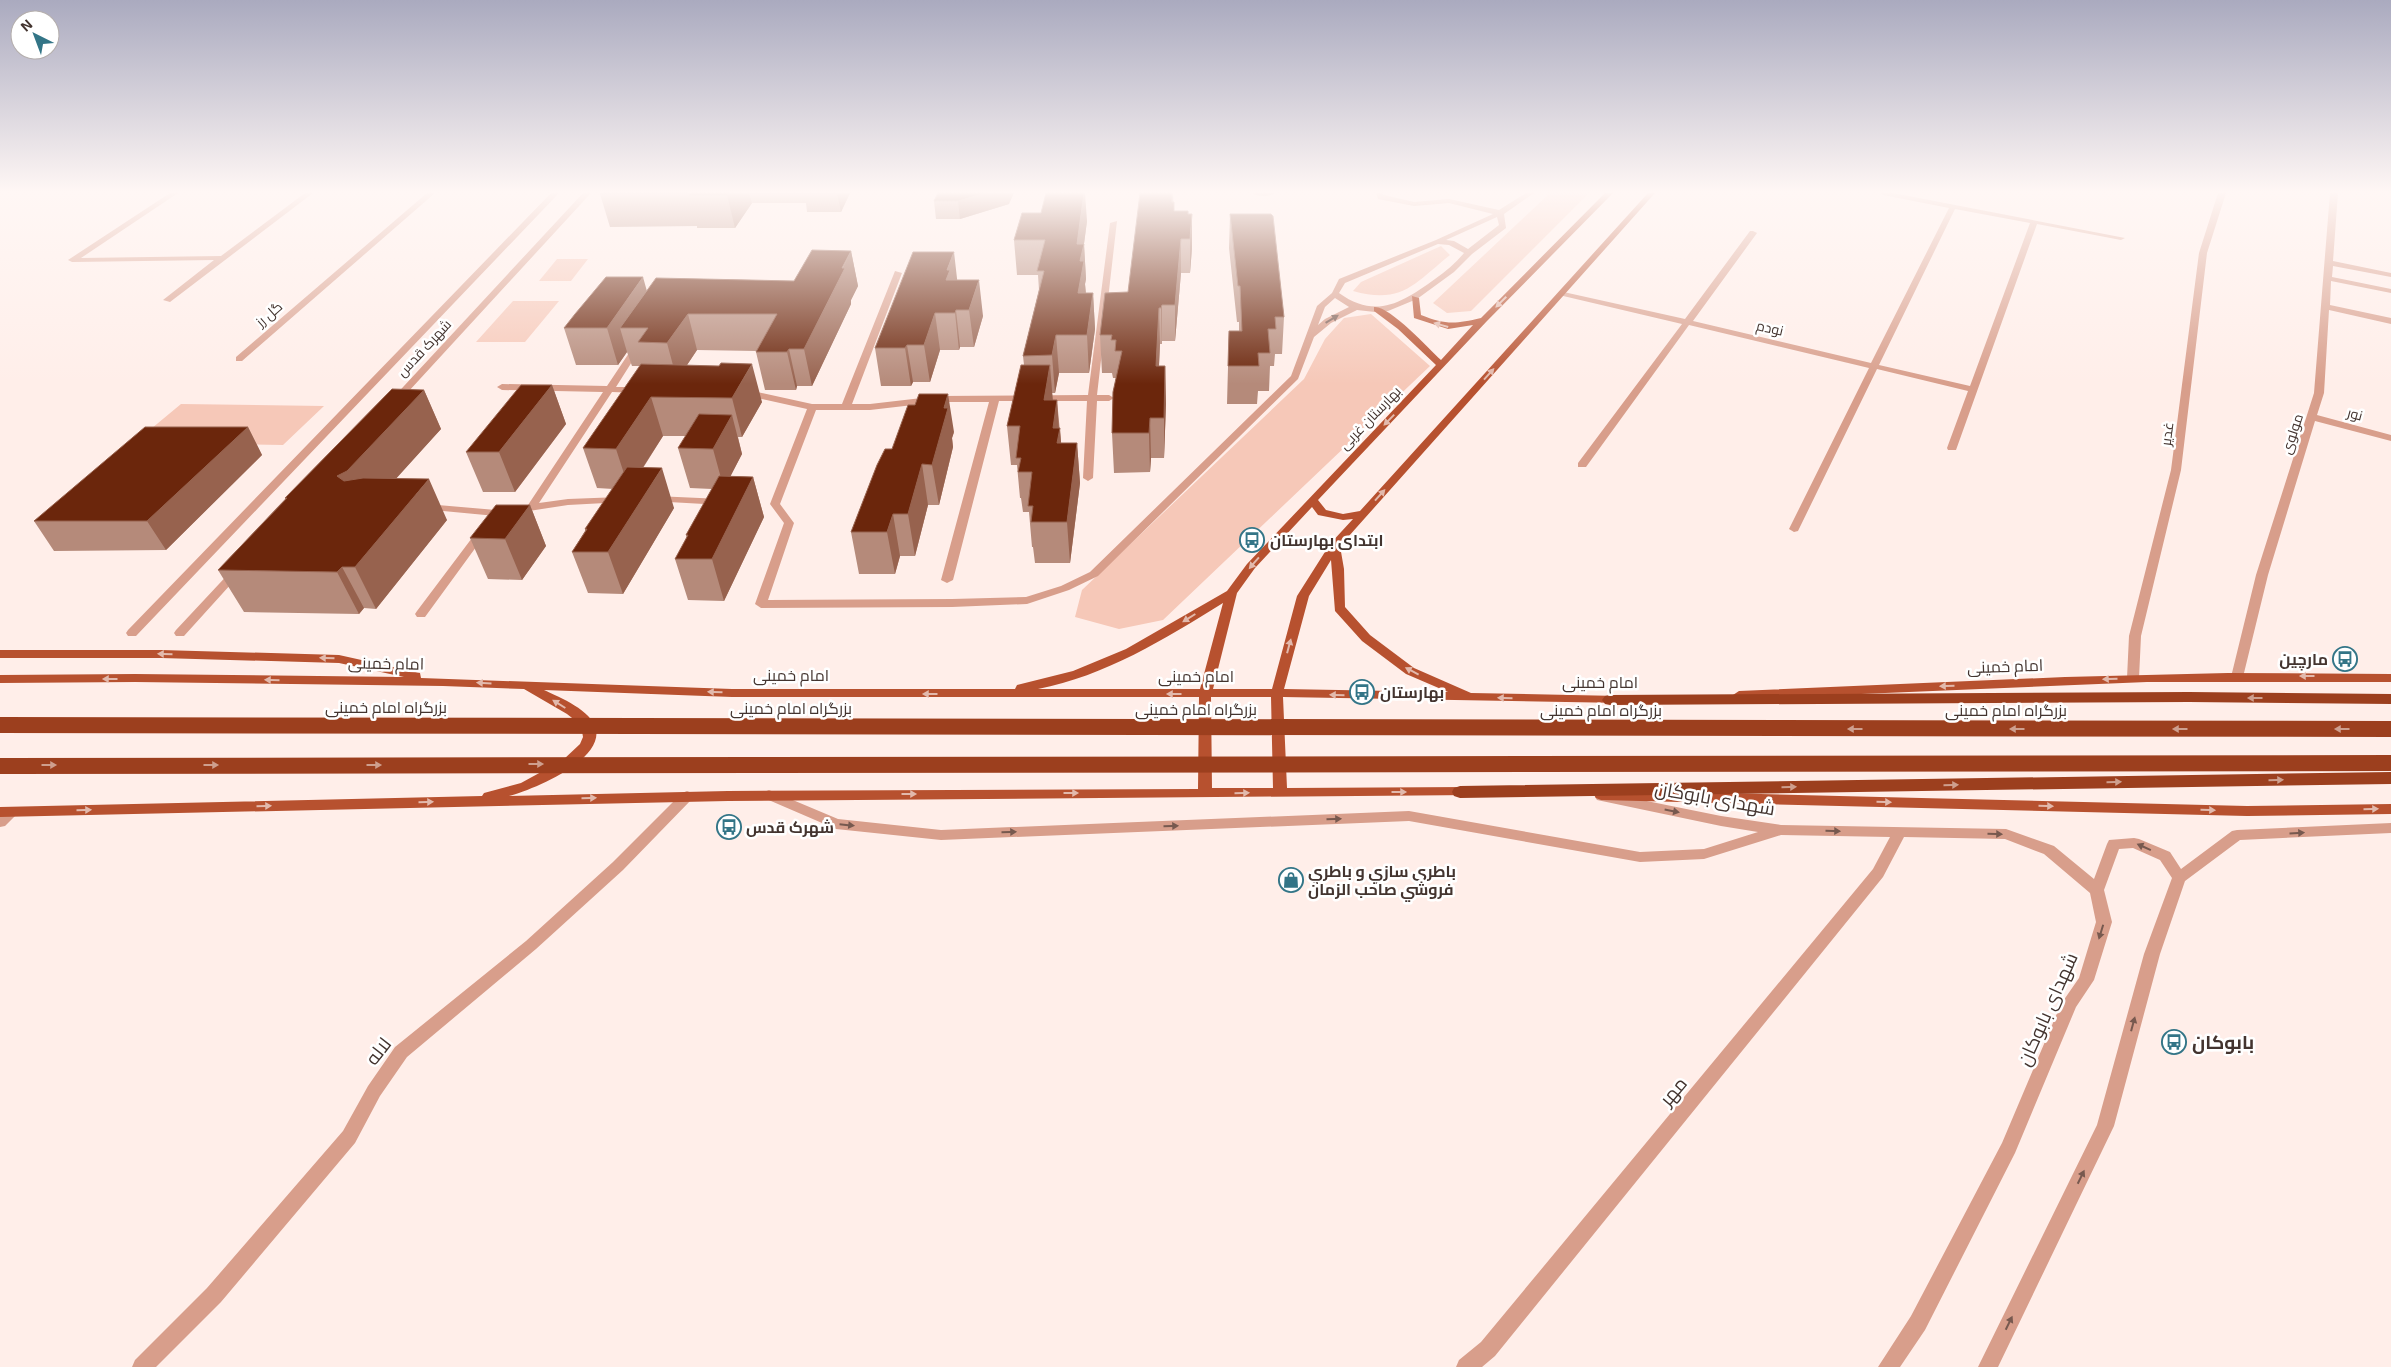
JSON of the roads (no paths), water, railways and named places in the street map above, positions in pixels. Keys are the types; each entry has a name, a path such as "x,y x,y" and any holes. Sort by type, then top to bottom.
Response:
{"highway":[{"path":"1610,700 2391,699"},
{"name":"بزرگراه امام خمینی","path":"0,725 2391,729"},
{"path":"0,766 2391,763"},
{"path":"1460,792 2391,778"}],"main road":[{"name":"بهارستان غربی","path":"1205,794 1205,694 1231,593 1251,566 1312,500 1546,257"},
{"path":"1280,793 1277,693 1302,596 1334,546 1595,257"},
{"path":"1415,298 1417,316 1447,328 1462,326 1484,319"},
{"path":"1377,310 1401,327 1441,365"},
{"path":"1312,500 1322,513 1343,517 1362,514"},
{"path":"1334,546 1338,569 1339,608 1366,638 1410,671 1473,698"},
{"path":"979,694 1049,684 1110,663 1169,631 1231,593"},
{"path":"0,654 161,654 339,659 443,682"},
{"name":"امام خمینی","path":"0,680 135,678 443,682 732,693 1277,693 1610,700 2133,678 2391,678"},
{"path":"470,801 526,786 556,772 586,746 590,738 589,728 583,720 526,685"},
{"path":"6,812 687,796 1122,792 1205,794 1460,792 2247,810 2391,809"}],"street":[{"path":"77,257 72,260 222,258"},
{"name":"گل رز","path":"239,359 357,257"},
{"path":"132,633 494,257"},
{"name":"شهرک قدس","path":"384,413 528,257"},
{"path":"1088,478 1092,398 1110,257"},
{"path":"812,407 770,504 789,523 760,604 952,604 1027,600 1065,588 1094,574 1101,568 1295,377 1312,336 1321,306 1336,294 1342,281 1401,257"},
{"path":"1336,294 1345,303 1356,307 1377,310 1398,306 1415,298 1463,261 1466,257"},
{"path":"1582,465 1735,257"},
{"path":"1794,530 1929,257"},
{"path":"1952,448 2021,257"},
{"name":"غدیر","path":"2133,678 2135,636 2176,470 2203,257"},
{"name":"مولوی","path":"2237,677 2262,576 2319,393 2329,257"},
{"path":"167,300 222,258"},
{"path":"2328,263 2391,275"},
{"path":"846,407 898,273"},
{"path":"2327,278 2391,291"},
{"name":"نودم","path":"1562,293 1972,389"},
{"path":"2325,306 2391,321"},
{"path":"1312,336 1328,321 1356,307"},
{"path":"531,508 645,335"},
{"path":"502,387 647,390"},
{"path":"734,391 812,407 870,407 939,399 1109,398"},
{"path":"947,580 995,398"},
{"name":"نور","path":"2312,417 2391,438"},
{"path":"412,508 422,506 496,513 568,502 639,500 738,502"},
{"path":"421,614 496,513"},
{"path":"180,633 241,567"},
{"path":"769,795 836,824 941,835 1409,816 1640,857 1704,854 1781,830"},
{"name":"شهدای بابوکان","path":"1590,795 1721,821 1781,830 2006,834 2049,850 2098,890 2104,922 2086,980 2069,1004 2009,1147 1918,1324 1888,1367"},
{"name":"لاله","path":"142,1367 214,1295 349,1137 374,1091 401,1052 531,945 618,866 687,796"},
{"path":"0,822 6,812"},
{"path":"1988,1367 2105,1126 2152,954 2179,878 2237,836 2391,828"},
{"name":"مهر","path":"1466,1367 1488,1349 1738,1046 1878,873 1900,832"},
{"path":"2098,890 2114,844 2134,843 2165,856 2179,878"}],"place":[{"name":"ابتدای بهارستان","path":"1252,540"},
{"name":"مارچین","path":"2345,659"},
{"name":"بهارستان","path":"1362,692"},
{"name":"شهرک قدس","path":"729,827"},
{"name":"باطري سازي و باطري فروشي صاحب الزمان","path":"1291,880"},
{"name":"بابوکان","path":"2174,1042"}]}
